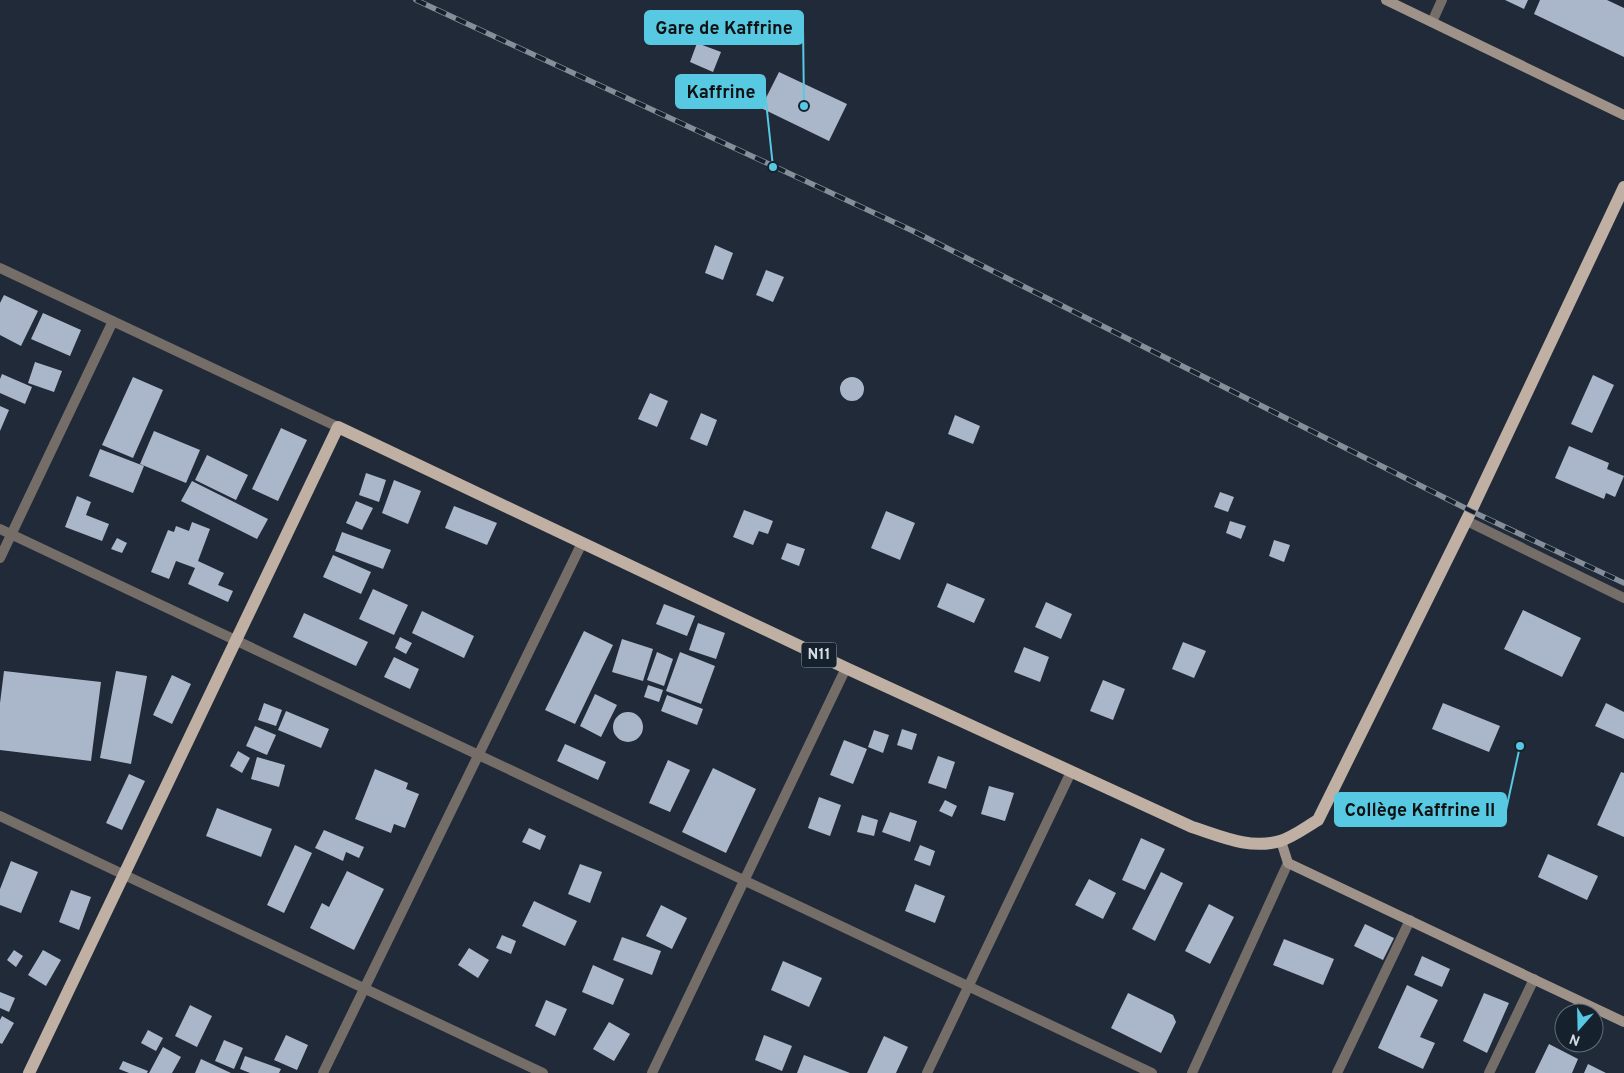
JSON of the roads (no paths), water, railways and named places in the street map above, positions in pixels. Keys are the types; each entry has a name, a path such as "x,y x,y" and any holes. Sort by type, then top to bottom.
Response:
{"main road":[{"name":"N11","path":"338,427 846,668 1192,827 1230,840 1262,845 1281,841 1318,820 1467,521 1624,187"},
{"path":"29,1073 338,427"}],"street":[{"path":"1386,0 1624,115"},
{"path":"1432,22 1442,0"},
{"path":"0,268 338,427"},
{"path":"0,558 113,321"},
{"path":"1467,521 1624,598"},
{"path":"0,529 1152,1073"},
{"path":"323,1073 582,543"},
{"path":"652,1073 846,668"},
{"path":"927,1073 1071,772"},
{"path":"0,816 544,1073"},
{"path":"1192,1073 1288,862 1281,841"},
{"path":"1288,862 1624,1022"},
{"path":"1337,1073 1410,920"},
{"path":"1489,1073 1534,979"}],"railway":[{"path":"416,0 913,231 1471,511 1624,583"}],"place":[{"name":"Gare de Kaffrine","path":"804,106"},
{"name":"Kaffrine","path":"773,167"},
{"name":"Collège Kaffrine II","path":"1520,746"}]}
